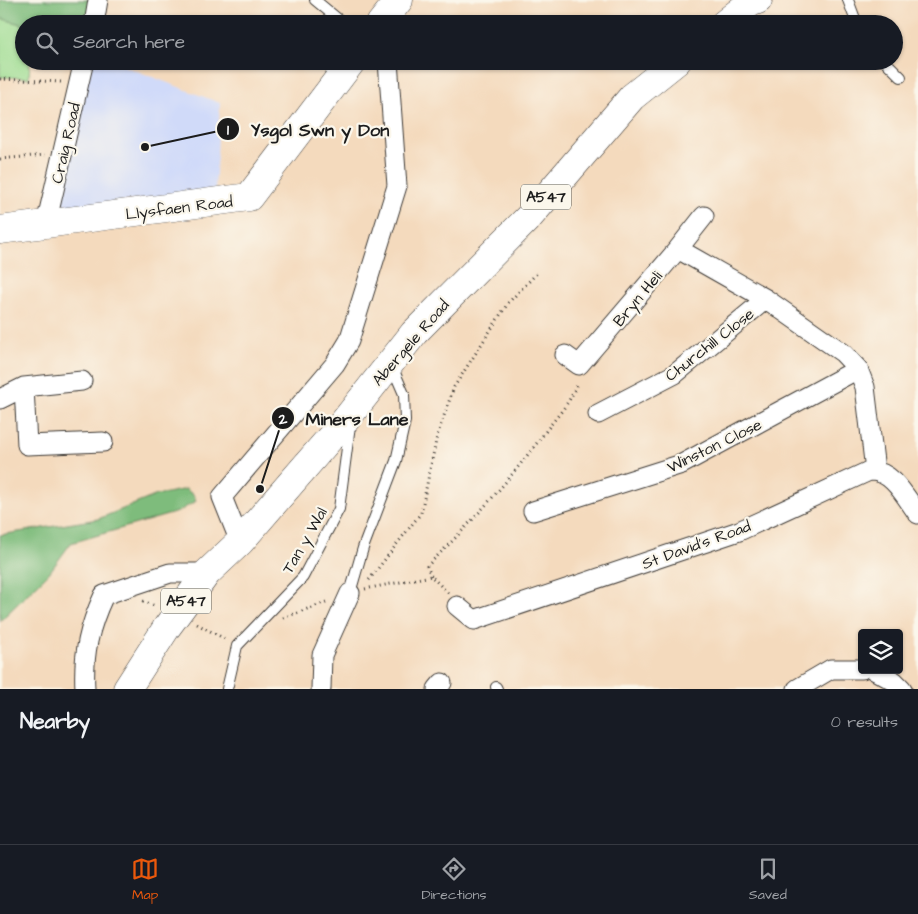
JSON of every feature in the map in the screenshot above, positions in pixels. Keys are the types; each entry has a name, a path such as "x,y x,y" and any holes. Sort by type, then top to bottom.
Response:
{"main road":[{"path":"735,15 750,3 758,0"},
{"name":"Llysfaen Road","path":"0,230 249,198 345,70"},
{"name":"Abergele Road","path":"127,689 167,627 207,573 240,542 351,412 390,361 421,326 530,216 632,97 666,70"}],"street":[{"path":"96,15 98,0"},
{"name":"Craig Road","path":"46,224 82,70"},
{"path":"240,542 222,497 335,364 349,340 397,186 389,70"},
{"name":"Bryn Heli","path":"572,360 678,249 704,216"},
{"name":"Churchill Close","path":"678,249 766,300 844,353 858,369 865,388 875,470"},
{"name":"Churchill Close","path":"598,414 675,374 766,300"},
{"name":"Winston Close","path":"533,511 682,464 858,369"},
{"path":"0,399 24,387 82,381"},
{"path":"24,387 26,445 103,442"},
{"path":"875,470 887,475 918,514"},
{"name":"St David's Road","path":"457,606 474,620 739,530 863,473 875,470"},
{"path":"85,689 85,651 92,621 104,595 170,573 207,573"},
{"path":"321,689 322,655 350,592"},
{"path":"797,689 831,669 858,669"},
{"path":"881,674 894,681 902,689"}],"lane":[{"path":"316,0 334,15"},
{"path":"848,0 854,15"},
{"path":"894,70 901,77"},
{"path":"350,592 363,548 396,461 405,421 404,394 390,361"},
{"name":"Tan y Wal","path":"237,646 303,577 339,509 351,412"},
{"path":"227,689 237,646"}],"path":[{"path":"0,79 62,82 64,75"},
{"path":"0,159 63,153"},
{"path":"431,576 361,590 420,513 436,436 454,388 508,302 539,271"},
{"path":"457,606 445,589 431,576 427,566 469,525 521,465 569,400 577,384 572,360"},
{"path":"280,619 350,592"},
{"path":"194,622 237,646"}],"shaded area":[{"path":"89,70 134,70 220,103 215,190 58,210"}],"green space":[{"path":"0,0 95,0 90,15 15,15 15,22 0,18"},
{"path":"0,18 15,22 15,70 29,70 29,78 0,77"},
{"path":"186,489 194,496 196,501 178,512 71,543 49,573 0,621 0,535 98,519 157,495"}],"place":[{"name":"Ysgol Swn y Don","path":"145,147"},
{"name":"Miners Lane","path":"260,489"}]}
